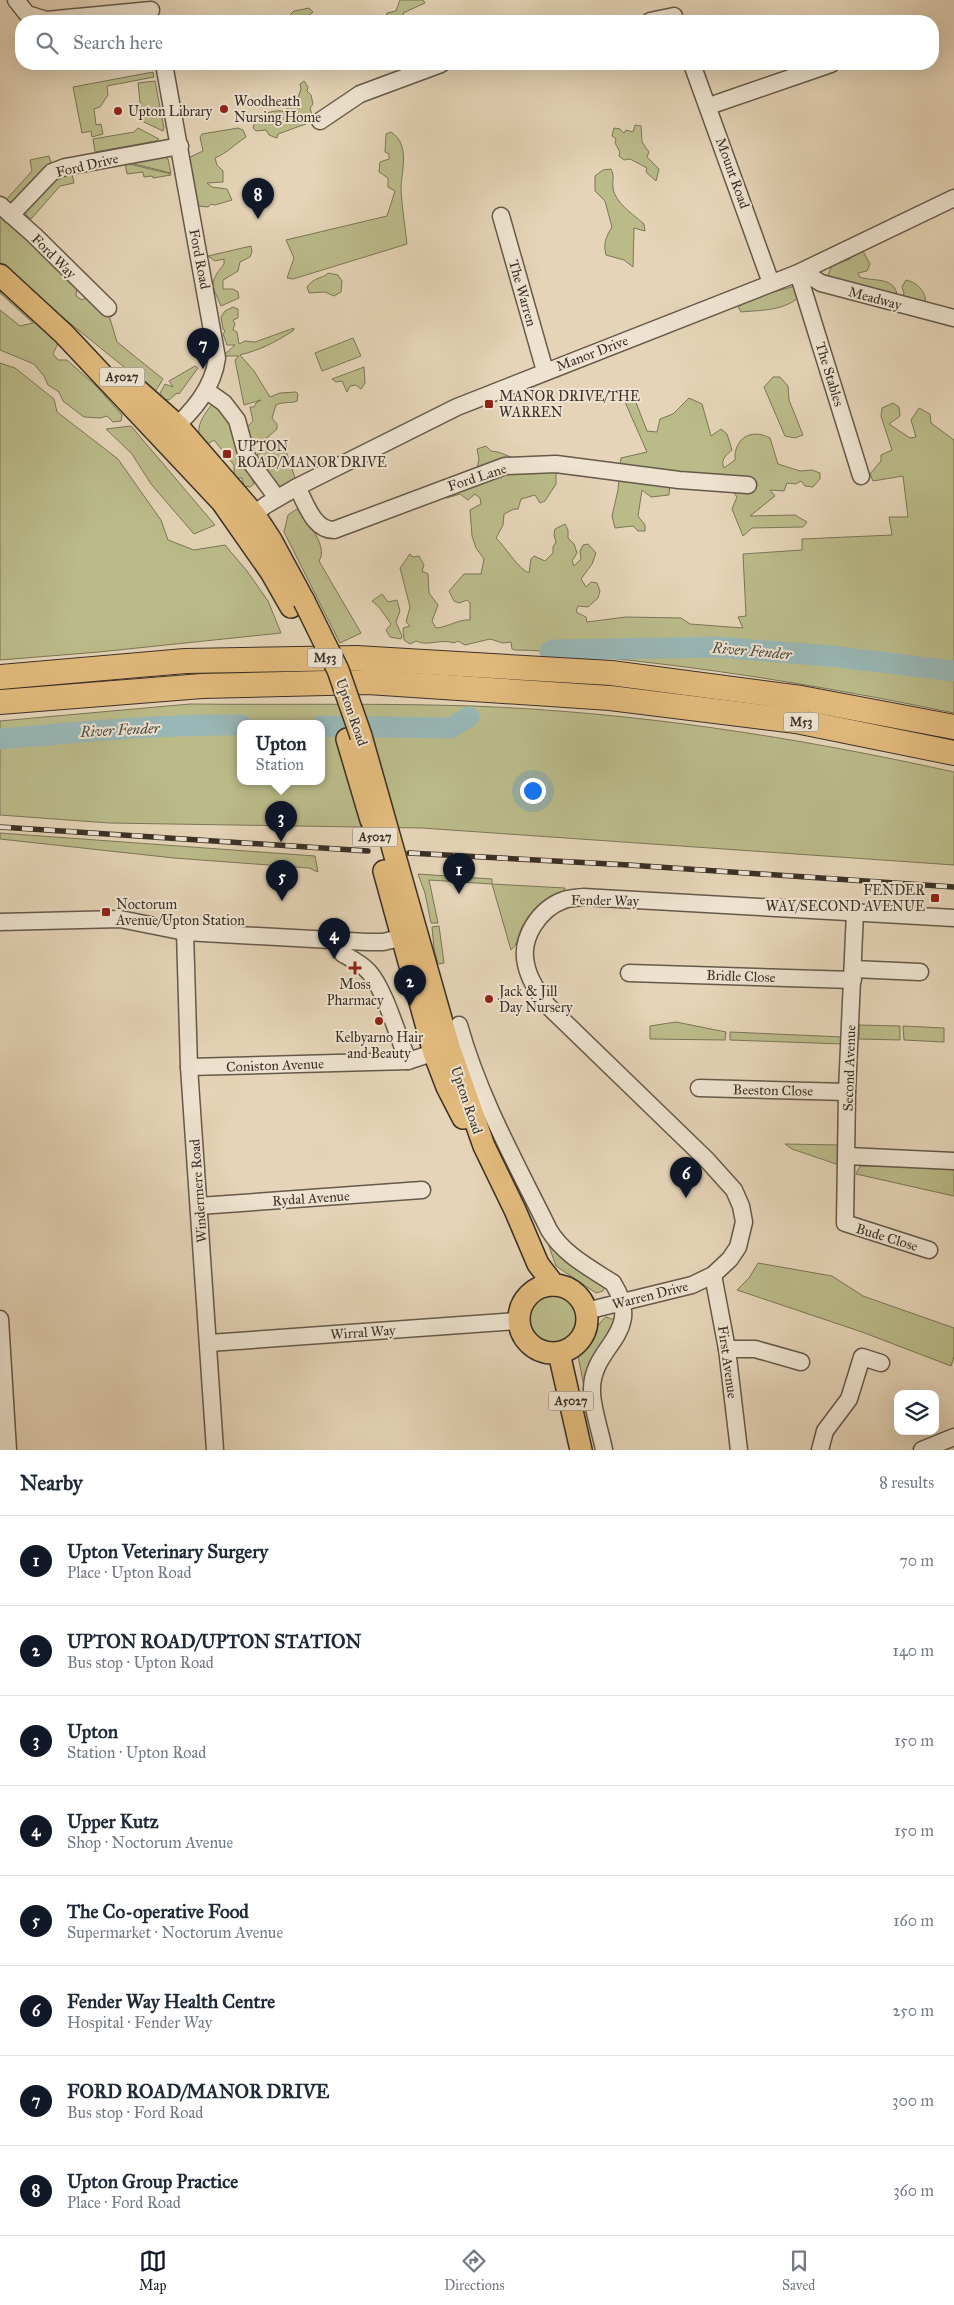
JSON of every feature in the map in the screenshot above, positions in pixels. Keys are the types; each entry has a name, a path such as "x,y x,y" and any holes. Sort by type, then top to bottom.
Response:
{"highway":[{"name":"M53","path":"0,677 185,661 356,658 611,673 801,698 954,727"},
{"name":"M53","path":"0,702 202,686 368,682 610,698 796,721 954,753"}],"main road":[{"name":"Upton Road","path":"0,275 64,334 133,385 170,431 222,502 271,540 297,604 338,670 354,736 409,936 455,1037 447,1087 460,1113 484,1146 515,1210 538,1264 545,1287"},
{"path":"545,1287 565,1287 575,1292 582,1301 586,1311 587,1322 581,1338 569,1349 559,1353 547,1353 536,1349 527,1342 521,1333 518,1321 522,1303 545,1287"},
{"name":"A5027","path":"559,1353 581,1450"}],"street":[{"path":"16,0 27,14 30,15"},
{"path":"99,15 152,10"},
{"name":"Ford Road","path":"165,70 217,358 213,378 207,391 170,431"},
{"path":"320,121 360,94 425,70"},
{"name":"Mount Road","path":"694,70 709,106 771,283"},
{"path":"709,106 814,70"},
{"name":"Ford Drive","path":"6,210 52,172 180,146"},
{"name":"Manor Drive","path":"246,520 277,498 297,487 457,407 798,273 954,198"},
{"name":"Ford Way","path":"6,210 46,246 108,308"},
{"name":"The Warren","path":"501,216 545,371"},
{"name":"Meadway","path":"798,273 810,276 821,284 954,318"},
{"name":"The Stables","path":"798,273 861,476"},
{"path":"207,391 224,403 237,420 248,457 277,498"},
{"name":"Ford Lane","path":"297,487 317,524 328,530 334,530 505,466 556,464 679,480 748,485"},
{"name":"Fender Way","path":"714,1275 730,1259 742,1234 744,1222 734,1190 646,1099 547,1006 533,985 526,964 525,947 528,933 537,920 549,909 564,900 583,897 954,918"},
{"name":"Second Avenue","path":"845,1223 847,1092 855,912"},
{"path":"0,922 120,918 185,932 383,942 409,936"},
{"name":"Windermere Road","path":"185,932 189,1067 215,1450"},
{"path":"343,941 343,954 358,962 370,972 380,990 408,1061"},
{"name":"Bridle Close","path":"629,973 853,974 920,972"},
{"path":"455,1037 552,1235 568,1252 613,1283 622,1302 624,1322 596,1368 592,1389 604,1450"},
{"name":"Coniston Avenue","path":"189,1067 408,1061 455,1037"},
{"name":"Beeston Close","path":"699,1088 847,1092"},
{"path":"847,1156 954,1161"},
{"name":"Rydal Avenue","path":"199,1206 422,1190"},
{"name":"Bude Close","path":"845,1223 929,1249"},
{"name":"Warren Drive","path":"586,1311 692,1285 714,1275"},
{"name":"First Avenue","path":"714,1275 743,1449"},
{"path":"0,1319 8,1450"},
{"name":"Wirral Way","path":"208,1343 518,1321"},
{"path":"727,1349 755,1349 801,1362"},
{"path":"820,1450 826,1431 849,1399 862,1357 881,1363"},
{"path":"922,1450 954,1437"}],"green space":[{"path":"400,0 423,0 425,3 403,13 404,15 387,15 387,13 396,11"},
{"path":"309,8 313,12 309,15 290,15 294,11"},
{"path":"153,72 154,77 107,86 108,95 100,107 94,109 96,125 101,124 103,134 92,137 91,131 82,133 73,87"},
{"path":"155,81 163,131 142,121 138,83"},
{"path":"304,81 308,87 307,91 311,95 313,104 310,108 314,121 278,134 277,138 269,135 266,130 256,131 253,128 257,114 285,112 288,107 296,103 301,89 300,84"},
{"path":"635,125 641,126 642,142 649,152 647,157 659,169 656,181 646,172 647,168 630,159 624,160 619,156 620,152 615,143 616,139 612,136 614,128 620,129 624,133 626,130 633,132"},
{"path":"138,128 159,139 95,152 93,139 134,132"},
{"path":"238,128 243,130 246,137 215,158 217,165 223,171 223,182 207,183 212,187 227,189 232,200 215,205 211,204 208,207 199,206 189,165 190,157 203,151 200,137 202,134"},
{"path":"391,132 397,137 403,151 401,190 407,244 293,279 287,278 294,258 286,240 387,216 395,191 388,187 388,178 379,172 380,162 389,159 389,154 385,152 386,134"},
{"path":"49,156 52,166 12,206 5,201 32,171 30,160"},
{"path":"165,157 168,159 171,173 130,163"},
{"path":"125,163 171,175 153,178 152,176 144,177 143,172 127,174"},
{"path":"611,169 614,193 617,199 644,224 645,231 634,228 633,267 624,260 606,255 606,240 612,227 605,201 595,191 595,176 603,170"},
{"path":"72,174 74,183 60,186 31,219 26,215 26,210 54,180 60,175"},
{"path":"0,210 77,282 76,296 82,300 87,297 105,302 117,342 163,379 155,392 40,299 0,262"},
{"path":"251,246 252,252 250,257 240,262 238,271 223,280 223,289 233,289 238,292 239,298 221,306 213,284 216,275 224,264 224,259 215,261 208,256"},
{"path":"863,251 870,264 867,271 858,273 860,277 887,282 895,288 897,294 894,296 882,295 877,289 863,290 827,278 832,265 850,259 851,255"},
{"path":"328,273 338,275 342,281 341,292 334,296 325,292 309,293 307,287 310,283"},
{"path":"906,280 914,283 921,289 925,296 925,305 902,300 904,293 902,287"},
{"path":"0,282 59,341 53,354 58,360 67,360 96,386 122,415 121,421 113,422 107,416 100,418 84,417 63,401 59,392 48,385 44,376 34,364 0,350 0,310 20,326 33,323 0,293"},
{"path":"799,285 802,294 796,300 782,307 741,312 738,307 755,297"},
{"path":"233,307 238,309 238,318 233,320 235,324 233,330 237,332 239,344 245,341 255,342 294,328 293,331 268,345 240,355 254,371 270,397 280,393 296,392 298,394 297,401 276,405 272,418 277,424 277,429 268,437 252,445 247,427 253,421 250,407 254,407 261,400 244,405 235,360 239,356 226,356 225,354 235,345 227,345 223,334 225,331 221,317 225,311"},
{"path":"353,338 361,356 322,371 315,353"},
{"path":"0,363 15,368 54,399 57,412 118,459 161,520 168,540 194,550 225,545 247,571 268,601 281,633 99,652 0,660"},
{"path":"195,366 198,368 179,394 177,393 169,400 164,399 160,393 165,384 173,387 169,381"},
{"path":"364,367 365,383 361,389 356,385 350,386 347,392 342,381 336,382 332,379"},
{"path":"773,377 780,377 788,386 789,400 803,435 795,438 785,436 764,387"},
{"path":"631,398 635,400 647,431 657,432 660,419 673,414 689,398 702,404 711,436 721,429 727,434 732,450 723,460 724,468 735,460 735,452 741,441 745,437 756,434 770,438 778,464 800,471 812,470 820,473 820,479 813,487 805,486 801,481 796,484 787,483 784,491 770,490 775,496 750,516 795,515 807,522 803,527 752,528 743,536 732,509 737,497 731,489 670,482 669,495 651,497 642,490 638,516 645,525 645,531 638,531 633,526 615,528 612,516 618,490 621,458 647,452 625,402"},
{"path":"214,402 233,424 254,484 250,487 244,486 242,478 234,478 234,465 214,440 206,445 201,440 199,434 200,423"},
{"path":"893,403 899,407 900,416 889,424 910,438 916,437 911,420 919,408 930,414 931,423 954,440 954,713 875,697 716,671 576,654 515,650 512,649 511,642 503,643 490,639 465,645 458,641 454,643 444,641 421,643 416,641 410,644 404,640 403,628 410,626 406,622 410,607 400,568 410,554 413,557 419,556 424,565 422,571 428,574 429,593 438,605 432,621 436,628 470,620 470,603 467,600 459,603 454,601 449,591 464,574 481,574 484,559 476,548 472,536 470,510 481,504 480,498 475,494 468,500 460,494 447,498 441,496 439,490 449,478 477,469 479,459 477,449 486,446 491,451 511,457 508,461 556,464 556,484 545,501 540,503 535,495 521,499 518,509 504,514 503,525 496,538 520,567 529,573 531,559 534,556 545,561 553,553 553,547 556,542 555,529 565,524 568,530 568,538 574,544 577,553 572,561 574,566 581,559 580,551 583,545 588,544 596,553 592,564 581,579 586,587 591,582 597,583 600,591 598,598 588,607 578,606 576,612 586,617 587,622 626,617 681,618 690,624 743,628 738,617 746,616 743,554 802,550 802,539 892,535 889,517 908,517 903,476 873,481 870,474 881,461 881,455 892,450 881,416 882,408"},
{"path":"131,426 215,525 194,534 151,484 132,454 106,429"},
{"path":"279,441 284,445 296,481 280,490 257,458 258,452 265,450 272,452"},
{"path":"297,509 319,541 321,555 319,561 361,633 340,643 284,532 288,515"},
{"path":"382,594 388,602 397,600 400,611 396,622 402,636 401,639 390,637 386,630 391,624 379,607 372,601"},
{"path":"190,704 472,706 533,709 654,720 775,737 954,772 954,865 422,828 109,823 0,815 0,721"},
{"path":"0,833 315,856 318,872 309,868 174,858 0,839"},
{"path":"418,874 492,879 492,884 429,880 438,923 431,923 425,893"},
{"path":"492,884 565,888 564,891 550,896 538,905 524,923 511,950"},
{"path":"439,926 444,963 438,964 434,949 432,927"},
{"path":"676,1022 726,1032 725,1040 650,1039 650,1026"},
{"path":"859,1025 900,1026 900,1040 859,1039"},
{"path":"903,1026 944,1028 944,1042 904,1040"},
{"path":"730,1032 843,1037 842,1044 730,1040"},
{"path":"785,1144 840,1145 839,1165 792,1149"},
{"path":"860,1166 911,1166 954,1170 954,1196 856,1174"},
{"path":"542,1226 605,1287 603,1291 596,1293 556,1266"},
{"path":"758,1263 832,1276 863,1296 954,1328 954,1357 951,1366 862,1332 737,1290 749,1278"},
{"path":"548,1292 558,1292 572,1299 579,1313 579,1323 572,1337 558,1344 548,1344 538,1340 531,1333 527,1323 527,1313 531,1303 538,1296"},
{"path":"606,1317 615,1320 585,1391 578,1356"}],"waterway":[{"name":"River Fender","path":"550,652 553,650 715,647 831,656 954,671"},
{"name":"River Fender","path":"325,726 450,728 469,717"},
{"name":"River Fender","path":"0,739 150,727 237,725"}],"railway":[{"path":"0,827 368,851"},
{"path":"409,853 629,865 954,887"}],"place":[{"name":"Woodheath Nursing Home","path":"224,109"},
{"name":"Upton Library","path":"118,111"},
{"name":"Upton Group Practice","path":"258,219"},
{"name":"FORD ROAD/MANOR DRIVE","path":"203,369"},
{"name":"MANOR DRIVE/THE WARREN","path":"489,404"},
{"name":"UPTON ROAD/MANOR DRIVE","path":"227,454"},
{"name":"Upton","path":"281,842"},
{"name":"Upton Veterinary Surgery","path":"459,894"},
{"name":"FENDER WAY/SECOND AVENUE","path":"935,898"},
{"name":"The Co-operative Food","path":"282,901"},
{"name":"Noctorum Avenue/Upton Station","path":"106,912"},
{"name":"Upper Kutz","path":"334,959"},
{"name":"Moss Pharmacy","path":"355,968"},
{"name":"Jack & Jill Day Nursery","path":"489,999"},
{"name":"UPTON ROAD/UPTON STATION","path":"410,1006"},
{"name":"Kelbyarno Hair and Beauty","path":"379,1021"},
{"name":"Fender Way Health Centre","path":"686,1198"}]}
